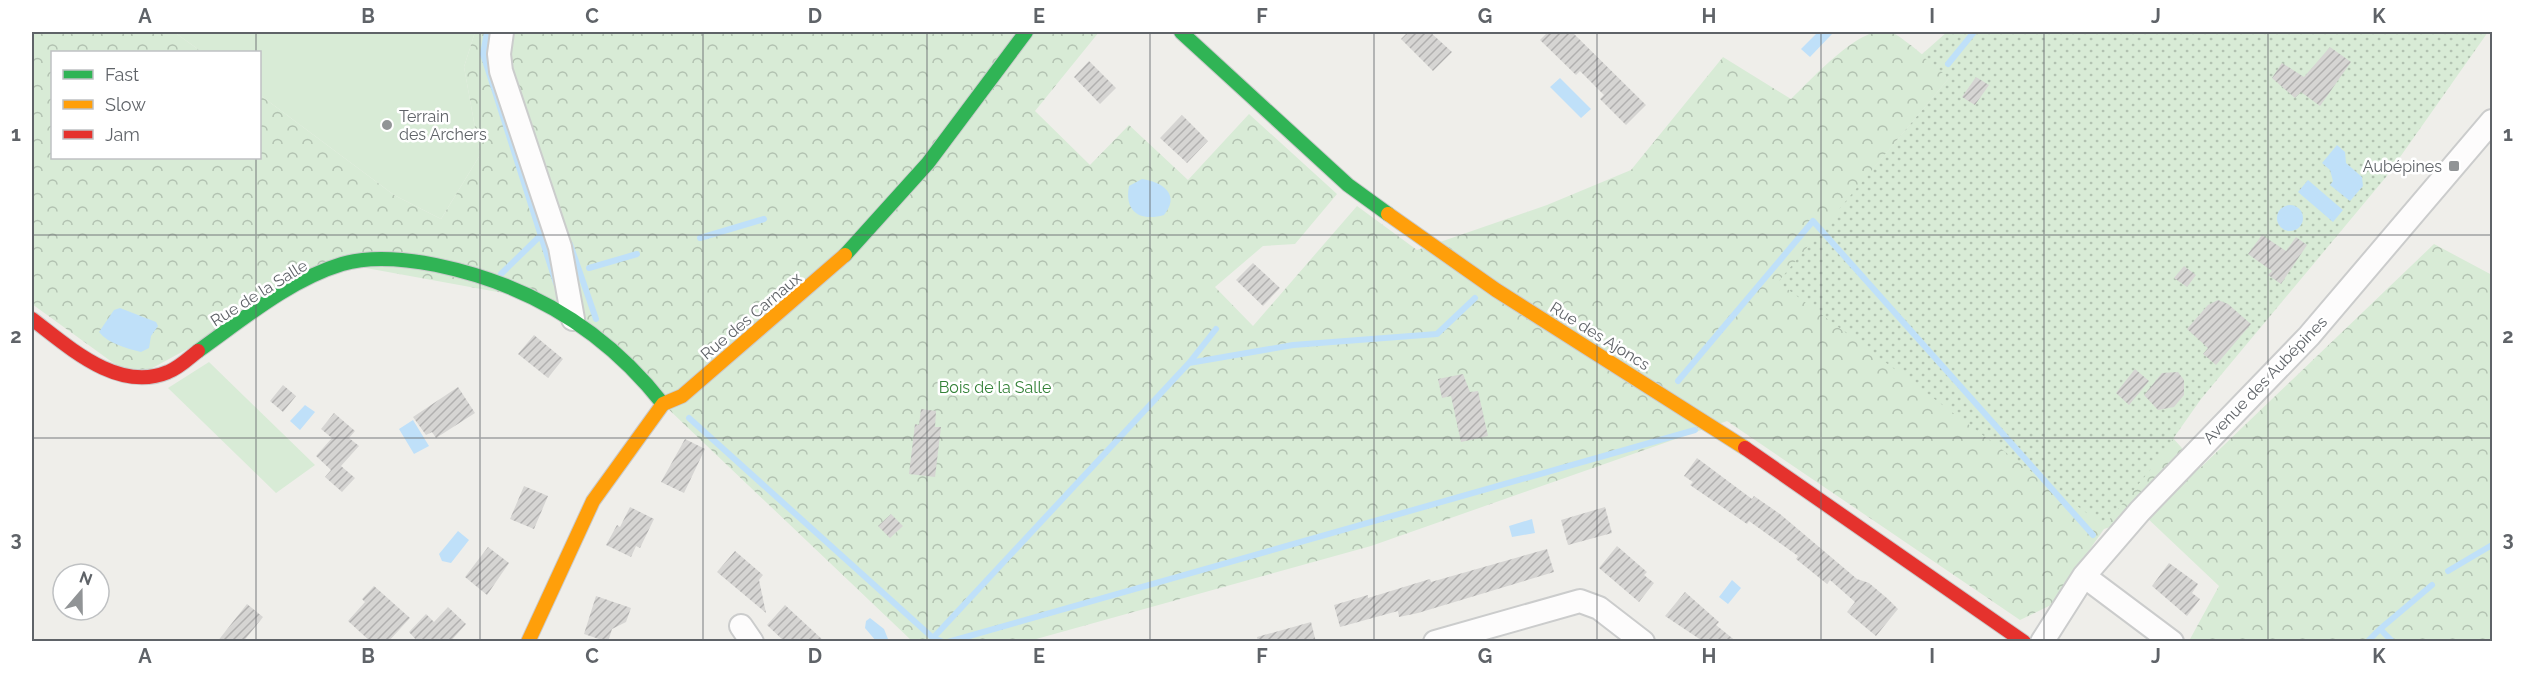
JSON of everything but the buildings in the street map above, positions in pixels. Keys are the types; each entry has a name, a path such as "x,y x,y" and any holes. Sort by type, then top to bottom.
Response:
{"street":[{"path":"502,32 499,54 501,71 560,248 573,319"},
{"name":"Rue des Carnaux","path":"528,642 593,501 663,405 682,396 813,285 864,237 935,156 1026,32"},
{"name":"Rue des Ajoncs","path":"1181,32 1348,185 1429,244 1775,467 2024,642"},
{"name":"Avenue des Aubépines","path":"2042,642 2085,576 2163,485 2309,336 2493,121"},
{"name":"Rue de la Salle","path":"32,320 102,366 134,378 151,377 169,372 303,281 344,264 399,259 479,276 542,300 573,319 622,360 653,390 663,405"},
{"path":"2085,576 2172,642"},
{"path":"1435,642 1581,601 1599,608 1643,642"}],"green space":[{"name":"Bois de la Salle","path":"1879,31 1891,32 1950,77 1873,169 2115,374 2200,468 2434,244 2492,275 2492,641 2189,641 2219,586 2145,516 2104,529 2051,605 2020,620 1727,421 1371,546 1029,641 912,641 663,404 542,300 344,264 134,378 32,304 32,32 174,32 201,51 51,51 51,159 261,159 261,96 394,195 441,219 480,155 464,67 475,32 1099,32 1035,111 1090,165 1129,125 1188,180 1249,114 1337,194 1295,244 1263,246 1215,287 1253,326 1357,206 1417,250 1547,205 1631,170 1723,57 1791,99 1852,44 1866,35"},
{"name":"Terrain des Archers","path":"174,32 475,32 464,67 480,155 441,219 394,195 261,96 261,51 201,51"},
{"path":"1947,32 2488,32 2386,177 2201,399 2156,463 2104,526 1778,282 1949,78 1921,55"},
{"path":"209,362 315,465 276,493 168,388"}],"water":[{"path":"1818,32 1832,34 1810,57 1801,49"},
{"path":"1560,78 1591,109 1581,118 1550,87"},
{"path":"2337,145 2345,152 2346,163 2362,177 2363,186 2350,201 2330,185 2333,181 2330,170 2322,163"},
{"path":"1142,179 1156,183 1167,190 1171,201 1164,215 1148,217 1136,213 1132,208 1128,195 1129,186"},
{"path":"2308,180 2343,210 2333,222 2298,192"},
{"path":"2290,205 2299,209 2303,218 2299,227 2290,231 2281,227 2277,218 2281,209"},
{"path":"120,308 156,322 158,326 151,336 149,348 141,352 124,347 108,340 99,332 114,310"},
{"path":"305,405 315,412 300,430 290,421"},
{"path":"413,420 429,446 414,454 399,429"},
{"path":"1532,519 1535,533 1512,537 1509,526"},
{"path":"458,531 469,540 451,563 442,561 439,554"},
{"path":"1732,580 1741,588 1728,604 1719,597"},
{"path":"870,618 884,629 888,639 876,641 865,628 866,621"}],"waterway":[{"path":"487,32 483,54 556,283"},
{"path":"1948,64 1974,32"},
{"path":"700,238 764,219"},
{"path":"1678,381 1813,221 2093,535"},
{"path":"501,274 539,237"},
{"path":"570,244 596,319"},
{"path":"589,268 637,254"},
{"path":"933,638 1189,363 1293,345 1437,334 1475,298"},
{"path":"1189,363 1216,329"},
{"path":"689,418 933,638 943,642"},
{"path":"948,642 1695,430"},
{"path":"2448,571 2492,545"},
{"path":"2380,629 2432,585"},
{"path":"2367,642 2380,629 2393,642"}],"traffic: fast":[{"path":"845,255 928,163 1026,32"},
{"path":"1181,32 1348,185 1388,214"},
{"path":"198,351 285,290 322,271 353,261 401,260 470,273 533,298 562,314 616,354 663,404"}],"traffic: slow":[{"path":"1388,214 1496,290 1745,448"},
{"path":"528,642 593,501 663,404 682,396 845,255"}],"traffic: jam":[{"path":"32,319 95,364 131,377 149,377 168,372 198,351"},
{"path":"1745,448 2024,642"}],"place":[{"name":"Terrain des Archers","path":"387,125"},
{"name":"Aubépines","path":"2454,166"}]}
